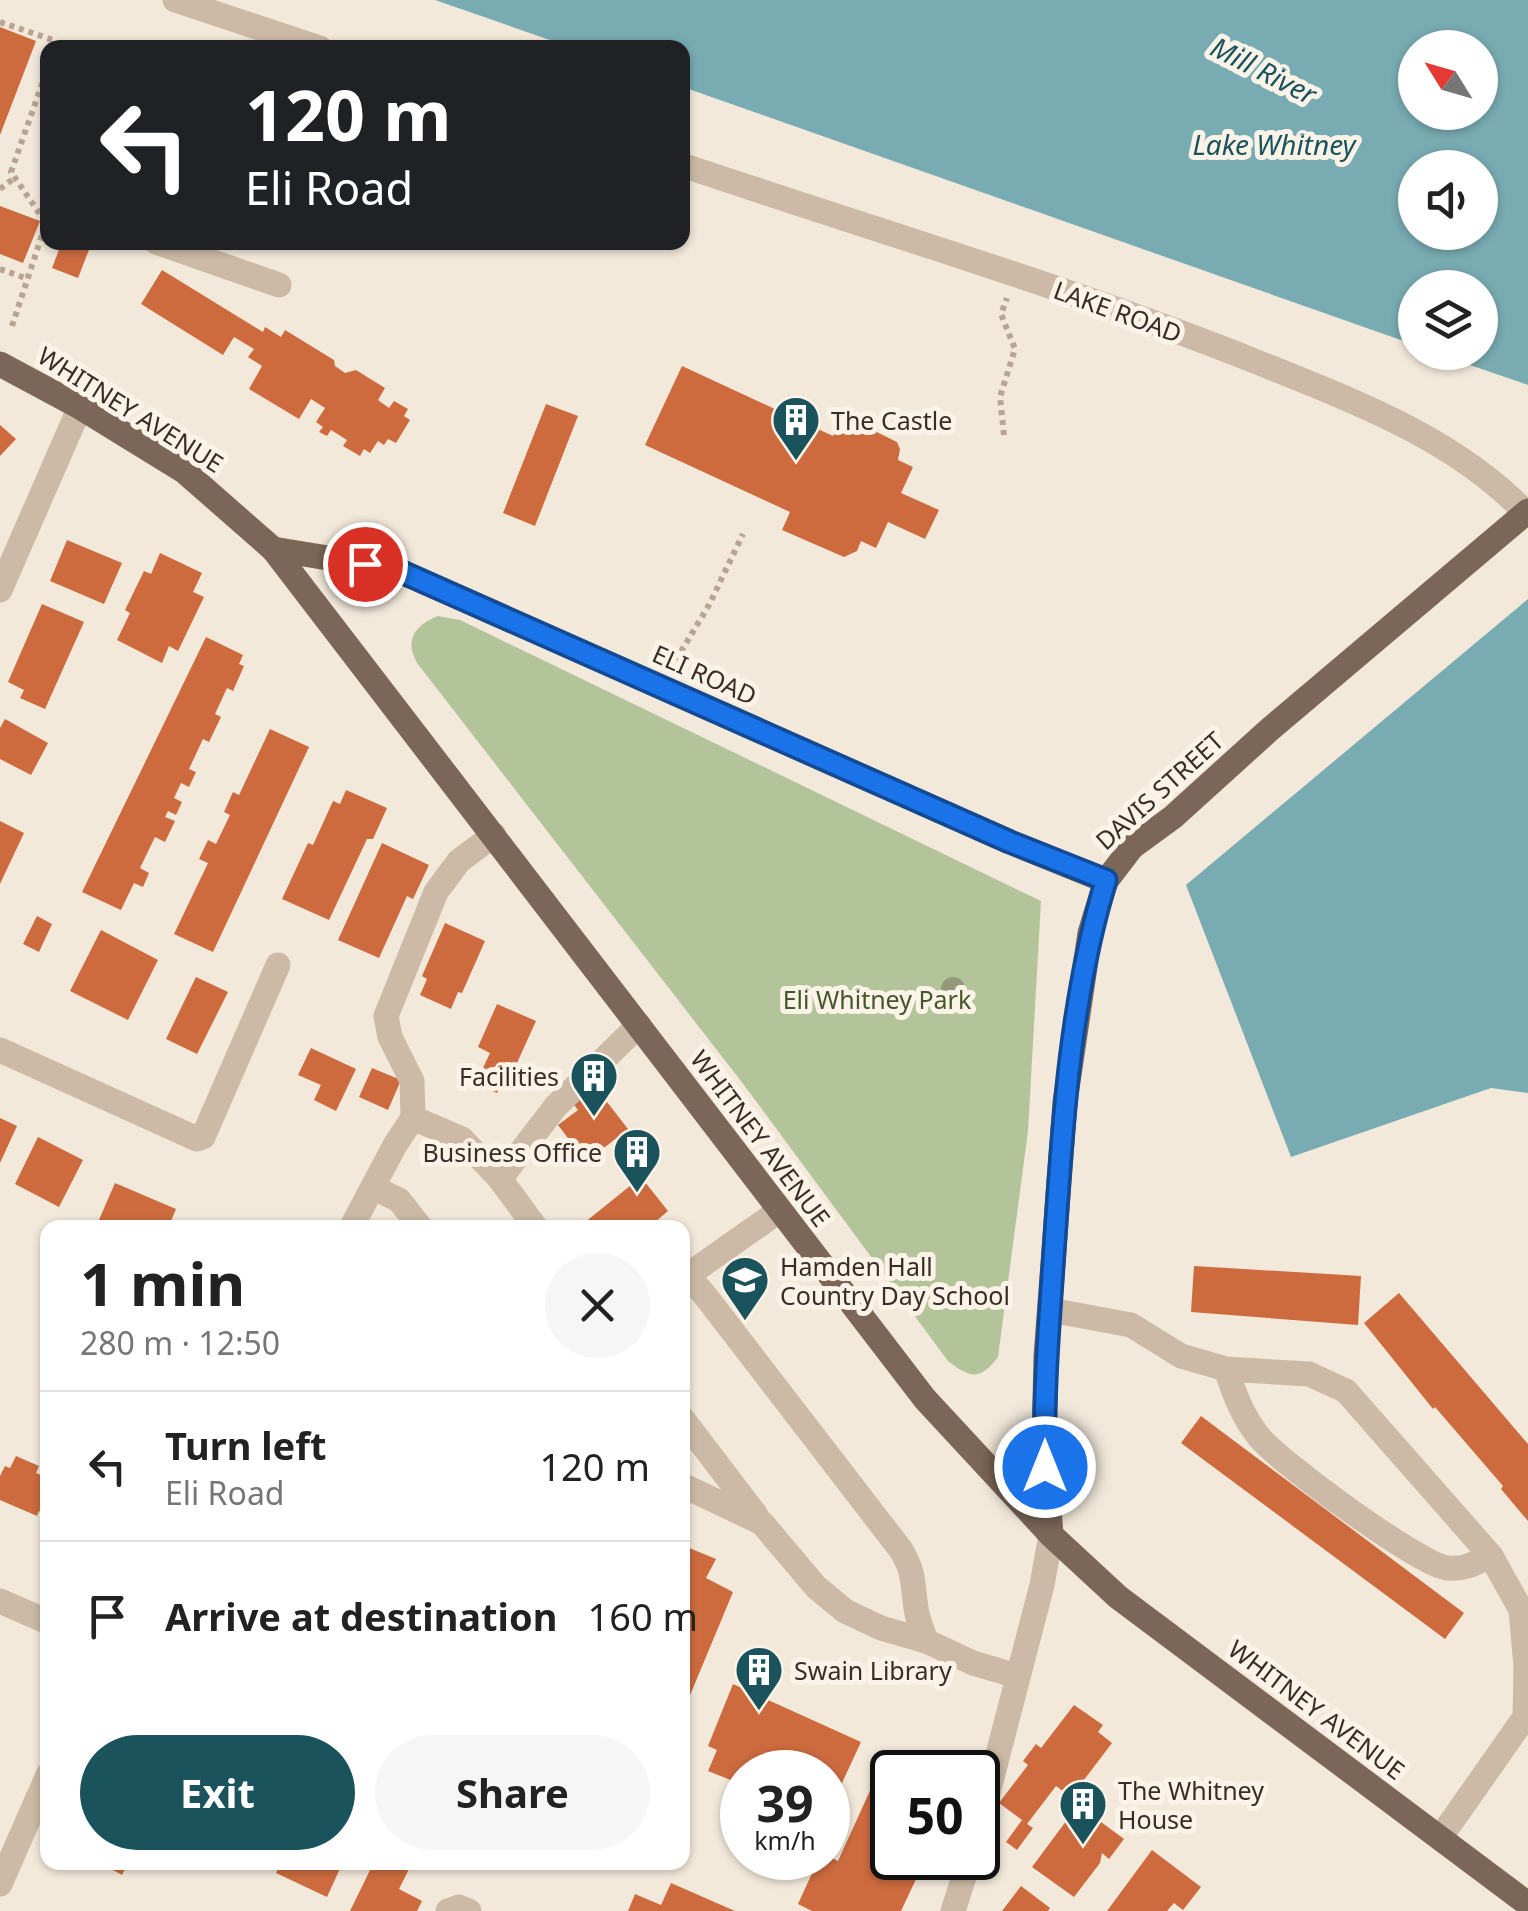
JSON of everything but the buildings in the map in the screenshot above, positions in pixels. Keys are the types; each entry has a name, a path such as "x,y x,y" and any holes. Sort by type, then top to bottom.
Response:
{"main road":[{"name":"WHITNEY AVENUE","path":"0,364 80,407 184,471 273,549 924,1399 1051,1536 1118,1597 1528,1904"},
{"name":"DAVIS STREET","path":"1051,1536 1044,1444 1065,1102 1090,933 1106,880 1132,848 1174,817 1269,730 1527,512"},
{"name":"ELI ROAD","path":"273,549 395,569 992,834 1106,880"}],"street":[{"path":"175,0 296,40"},
{"name":"LAKE ROAD","path":"690,169 1016,274 1201,340 1328,391 1457,454 1496,482 1527,512"},
{"path":"179,250 279,285"},
{"path":"0,590 80,407"},
{"path":"356,1220 413,1118 412,1081 390,1037 386,1016 436,892 459,862 494,836"},
{"path":"0,1050 197,1139 207,1132 278,965"},
{"path":"500,1179 556,1106 638,1026"},
{"path":"413,1118 462,1139 500,1179 530,1220"},
{"path":"374,1188 399,1200 415,1220"},
{"path":"690,1274 778,1211"},
{"path":"690,1284 901,1550 911,1566 916,1608 926,1641"},
{"path":"1050,1310 1131,1325 1182,1356 1226,1369 1309,1374 1346,1391 1491,1556 1522,1610 1525,1717 1440,1838"},
{"path":"1226,1369 1241,1408 1260,1439 1404,1549 1445,1568 1465,1568 1491,1556"},
{"path":"690,1428 762,1523 829,1600 881,1628 1017,1676"},
{"path":"690,1488 762,1523"},
{"path":"998,1750 1051,1536"},
{"path":"0,1600 40,1618"},
{"path":"0,1884 40,1793"},
{"path":"953,1911 963,1880"},
{"path":"448,1911 459,1907 469,1911"}],"path":[{"path":"0,22 50,40"},
{"path":"40,90 11,172 40,215"},
{"path":"0,189 13,179"},
{"path":"12,326 40,242"},
{"path":"0,269 28,279"},
{"path":"1001,314 1015,349 1000,396 1004,435"},
{"path":"676,660 710,605 743,534"}],"green space":[{"name":"Eli Whitney Park","path":"438,616 460,620 1041,901 1028,1131 998,1357 986,1370 969,1374 948,1361 744,1085 417,663 412,647 414,634"}],"water":[{"name":"Lake Whitney","path":"435,0 1528,0 1528,385 1484,370 1498,370 1498,270 1398,270 1398,339 690,89 690,40 550,40"},
{"path":"1528,599 1528,1093 1491,1088 1291,1157 1186,885"}],"place":[{"name":"The Castle","path":"796,462"},
{"name":"Facilities","path":"594,1118"},
{"name":"Business Office","path":"637,1194"},
{"name":"Hamden Hall Country Day School","path":"745,1322"},
{"name":"Swain Library","path":"759,1712"},
{"name":"The Whitney House","path":"1083,1846"}],"route":[{"path":"365,564 395,569 1010,842 1106,880 1090,933 1065,1102 1046,1357 1045,1467"}],"water label":[{"name":"Mill River","path":"1264,70"}]}
